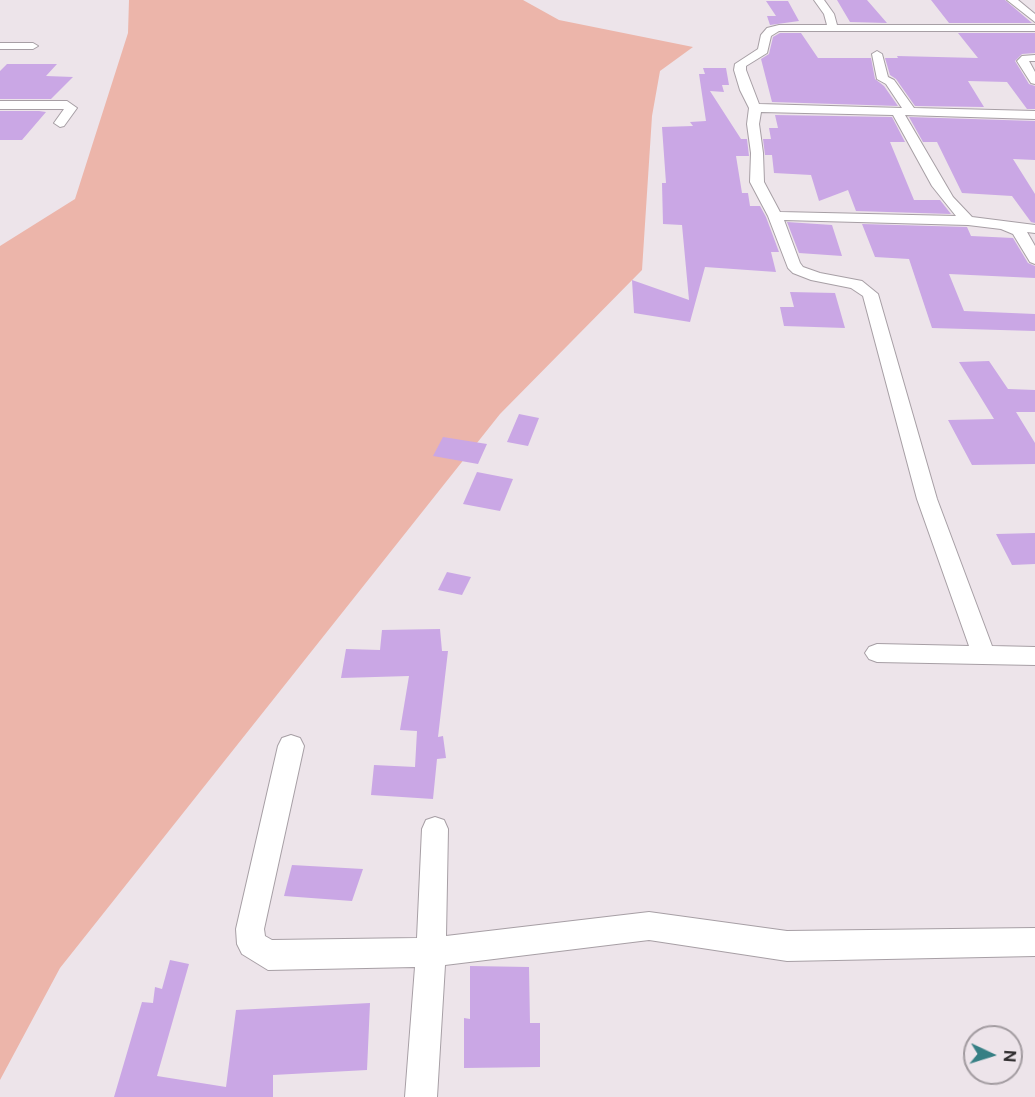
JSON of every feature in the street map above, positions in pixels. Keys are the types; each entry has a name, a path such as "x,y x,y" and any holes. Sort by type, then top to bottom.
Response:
{"street":[{"path":"819,0 829,14 833,28"},
{"path":"1012,0 1035,19"},
{"path":"984,656 927,499 870,294 856,284 816,277 798,270 788,256 775,216 757,182 753,124 755,108 740,70 741,64 763,51 766,35 771,30 779,28 1035,27"},
{"path":"0,46 33,46"},
{"path":"877,54 884,79 890,82 948,200 968,221"},
{"path":"1035,58 1026,58 1023,61 1035,81"},
{"path":"0,105 67,105 71,108 60,123"},
{"path":"755,108 1035,115"},
{"path":"775,216 968,221 1035,229"},
{"path":"1007,227 1019,231 1035,259"},
{"path":"877,653 1035,656"},
{"path":"291,746 250,929 252,944 268,954 431,952 649,926 787,946 1035,942"},
{"path":"421,1097 431,952 435,829"}],"shaded area":[{"path":"129,0 523,0 559,20 693,47 660,71 652,116 642,270 500,414 60,968 0,1080 0,246 75,199 128,33"}],"building":[{"path":"837,0 867,0 887,23 850,22"},
{"path":"931,0 1005,0 1032,23 949,23"},
{"path":"766,1 788,1 799,21 770,25 767,16 776,16"},
{"path":"780,33 801,33 818,58 871,58 875,79 884,86 898,106 772,102 761,59 769,54 773,37"},
{"path":"958,33 1035,33 1035,53 1022,54 1015,61 1029,84 1035,86 1035,109 1027,109 1007,82 968,81 984,107 915,106 896,79 890,75 885,58 898,58 897,56 978,58"},
{"path":"7,64 57,64 46,76 73,77 51,99 0,99 0,71"},
{"path":"703,68 726,68 729,85 722,85 724,92 710,91 741,139 747,139 749,156 736,156 742,193 748,193 750,206 760,206 766,217 779,252 771,252 776,272 705,267 690,322 634,313 632,280 689,300 682,225 663,224 662,183 666,183 662,127 693,126 690,122 706,121 699,74 705,74"},
{"path":"0,111 46,112 22,140 0,140"},
{"path":"775,115 892,117 905,142 890,142 914,200 940,200 951,214 856,211 848,190 819,201 811,175 774,173 772,155 765,155 763,139 771,139 769,128 778,128"},
{"path":"909,117 1035,121 1035,160 1013,159 1035,194 1035,223 1031,222 1012,196 962,193 937,142 923,142"},
{"path":"787,222 832,225 842,256 799,253"},
{"path":"862,224 967,227 971,236 1013,238 1028,263 1035,266 1035,278 949,274 964,311 1035,314 1035,331 932,328 909,259 875,257"},
{"path":"790,292 835,293 845,328 784,326 780,307 794,307"},
{"path":"989,361 1008,389 1035,390 1035,412 1016,412 1035,443 1035,464 972,465 948,420 994,419 959,362"},
{"path":"519,414 539,418 528,446 507,442"},
{"path":"443,437 487,444 478,464 433,456"},
{"path":"477,472 513,479 500,511 463,504"},
{"path":"1035,533 1035,564 1012,565 996,534"},
{"path":"447,572 471,577 462,595 438,590"},
{"path":"440,629 442,651 448,651 438,737 443,736 446,758 437,759 433,799 371,795 374,765 415,767 417,731 400,730 409,676 341,678 346,649 380,650 382,630"},
{"path":"292,865 363,869 352,901 284,896"},
{"path":"170,960 189,964 157,1076 226,1087 236,1010 370,1003 367,1070 273,1075 273,1097 114,1097 142,1002 153,1003 155,987 162,989"},
{"path":"470,966 529,967 530,1023 540,1023 540,1067 464,1068 464,1018 470,1019"}]}
